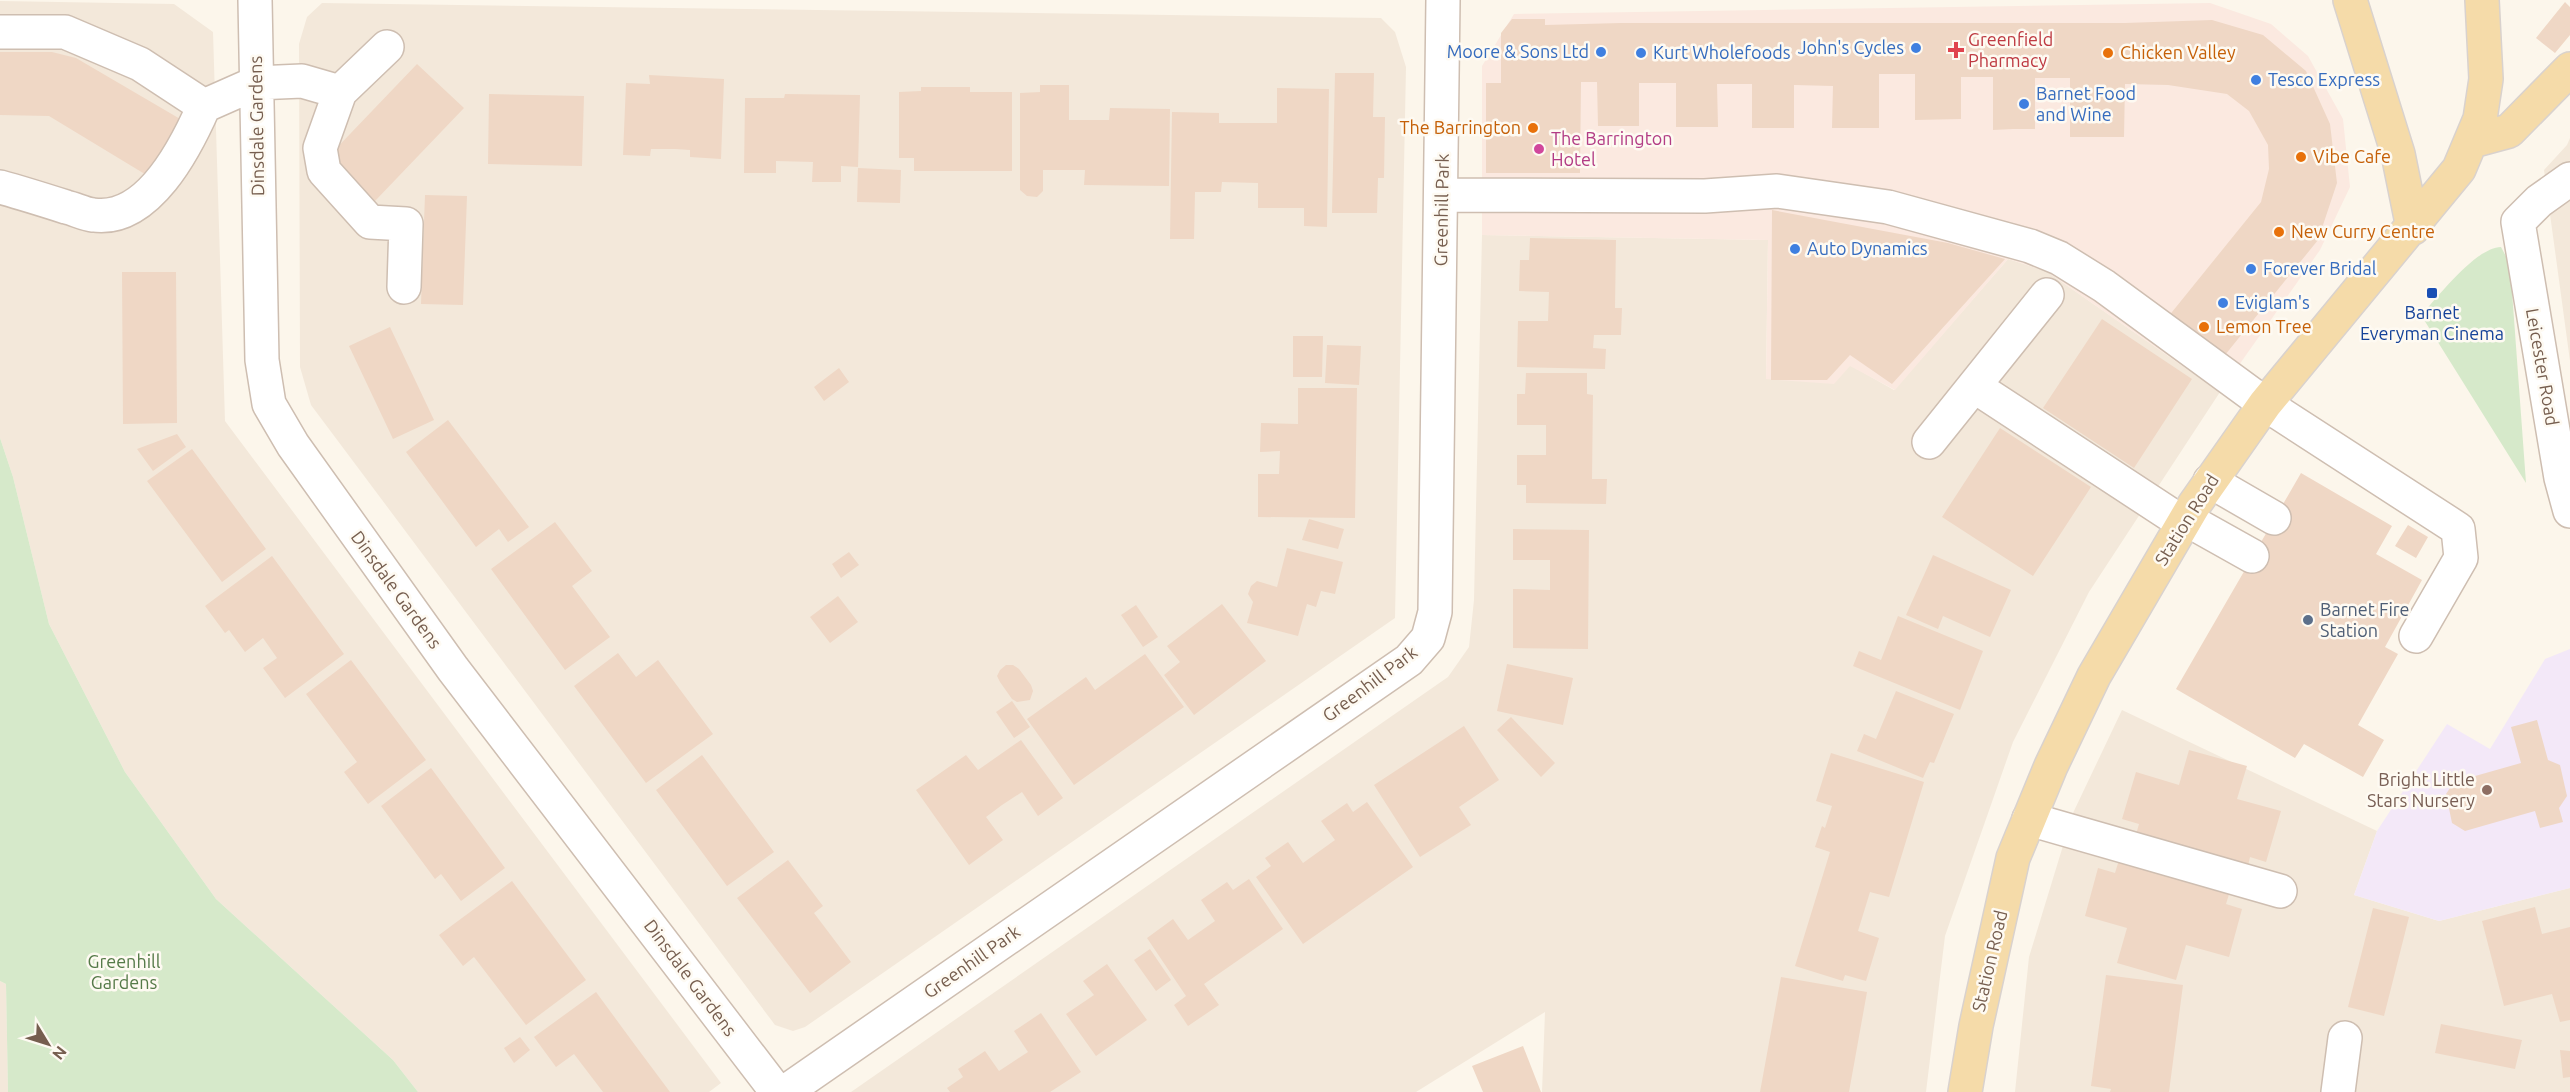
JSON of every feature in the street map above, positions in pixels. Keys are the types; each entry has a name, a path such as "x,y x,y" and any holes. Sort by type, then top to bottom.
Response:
{"main road":[{"path":"2350,0 2398,154 2413,228"},
{"name":"Station Road","path":"1965,1092 1976,1026 2013,858 2051,766 2094,676 2184,521 2210,481 2265,404 2413,228 2459,169 2480,119 2487,79 2482,0"},
{"path":"2472,141 2509,130 2570,69"}],"street":[{"name":"Dinsdale Gardens","path":"255,0 262,360 269,404 293,445 453,669 777,1092"},
{"name":"Greenhill Park","path":"785,1092 1409,660 1428,638 1436,612 1443,0"},
{"path":"0,32 65,32 140,64 204,106"},
{"path":"387,47 340,92 320,148 324,171 370,222 406,224 404,287"},
{"path":"0,187 94,215 118,213 138,202 166,176 204,106 256,83 302,81 340,92"},
{"name":"Leicester Road","path":"2570,179 2539,201 2518,222 2570,512"},
{"path":"1442,195 1705,196 1777,191 1888,207 2030,246 2059,258 2104,286 2265,404 2458,529 2462,558 2416,636"},
{"path":"1929,442 2047,295"},
{"path":"1974,386 2184,521 2252,556"},
{"path":"2210,481 2274,518"},
{"path":"2029,819 2280,891"},
{"path":"2338,1092 2345,1038"}],"shaded area":[{"path":"0,1 174,4 213,32 225,421 721,1083 709,1092 418,1092 393,1060 216,899 125,772 49,624 13,477 0,438"},
{"path":"322,3 1381,18 1395,32 1406,67 1395,618 805,1027 793,1031 775,1025 311,405 300,367 299,44 307,17"},
{"path":"2210,3 2271,24 2308,56 2343,119 2350,187 2320,250 2220,392 2046,271 2008,259 1895,390 1850,366 1834,384 1766,379 1768,240 1482,235 1482,66 1514,14"},
{"path":"2570,138 2570,361 2544,170 2567,145"},
{"path":"1482,235 1768,240 1766,379 1850,365 1894,390 2008,259 2046,271 2220,392 2089,592 2013,742 1945,936 1926,1092 1542,1092 1545,1012 1416,1092 851,1092 1448,677 1469,647 1474,600"},
{"name":"Bright Little Stars Nursery","path":"2570,649 2570,888 2439,921 2354,895 2377,831 2447,724 2490,749 2545,659"},
{"path":"2122,710 2377,831 2354,895 2439,921 2570,888 2570,1092 2015,1092 2029,957 2073,813"},
{"path":"0,981 6,984 8,1092 0,1092"}],"green space":[{"path":"2501,247 2510,264 2526,483 2421,315 2469,264 2491,249"},
{"name":"Greenhill Gardens","path":"0,438 13,477 49,624 125,772 216,899 393,1060 418,1092 8,1092 6,984 0,981"}],"building":[{"path":"2565,2 2570,7 2570,35 2555,53 2536,38"},
{"path":"1512,19 1545,19 1545,25 2125,23 2212,20 2263,35 2306,71 2330,124 2337,183 2318,240 2221,360 2168,317 2261,202 2269,169 2268,145 2249,111 2227,94 2168,85 2125,84 2124,137 2070,137 2070,78 2035,78 2035,129 1993,130 1993,77 1961,77 1961,119 1915,120 1915,74 1879,74 1879,128 1832,128 1833,86 1794,85 1794,128 1752,128 1752,84 1717,84 1718,127 1676,127 1676,83 1639,83 1639,126 1598,126 1597,82 1581,82 1580,173 1486,173 1486,83 1501,83 1501,33"},
{"path":"0,52 52,52 76,58 187,123 153,179 49,116 0,115"},
{"path":"417,64 464,108 375,201 328,157"},
{"path":"1335,73 1374,73 1373,117 1385,117 1384,178 1378,178 1377,213 1332,213"},
{"path":"649,75 724,79 721,159 690,157 690,150 675,149 651,149 650,156 623,155 626,83 650,84"},
{"path":"1040,85 1069,85 1069,120 1109,120 1110,108 1170,109 1169,186 1084,185 1085,170 1043,170 1043,191 1037,197 1027,196 1020,190 1020,93 1040,92"},
{"path":"921,87 970,87 970,92 1012,92 1012,171 914,171 914,158 899,158 899,92 921,91"},
{"path":"1277,88 1329,89 1327,227 1304,226 1304,208 1258,208 1258,183 1222,182 1221,192 1195,192 1194,239 1170,239 1172,112 1219,113 1219,123 1277,123"},
{"path":"489,94 584,96 582,166 488,164"},
{"path":"785,94 860,95 858,167 841,166 841,182 812,182 813,162 776,161 776,173 744,173 745,98 784,98"},
{"path":"858,168 901,170 900,203 857,202"},
{"path":"425,195 467,196 463,305 421,304"},
{"path":"1772,210 1948,243 2005,259 1892,384 1850,355 1827,380 1771,380"},
{"path":"1530,238 1616,240 1615,308 1622,308 1621,335 1594,335 1593,348 1606,349 1605,369 1517,367 1518,321 1548,321 1549,292 1519,291 1520,260 1529,260"},
{"path":"122,272 176,272 177,423 123,424"},
{"path":"2102,319 2192,379 2134,468 2043,408"},
{"path":"390,327 434,420 393,439 349,346"},
{"path":"1293,336 1323,336 1322,377 1293,377"},
{"path":"1327,345 1361,346 1359,385 1325,383"},
{"path":"839,368 849,382 824,401 814,387"},
{"path":"1526,373 1587,373 1587,394 1593,395 1592,479 1607,479 1606,504 1526,503 1526,485 1517,485 1517,455 1546,455 1546,425 1517,425 1517,394 1525,394"},
{"path":"1298,388 1357,388 1355,518 1258,517 1258,474 1279,474 1280,451 1260,452 1261,423 1298,424"},
{"path":"448,420 529,527 508,542 499,529 476,547 406,452"},
{"path":"2000,428 2091,487 2033,576 1942,517"},
{"path":"177,434 186,447 153,471 137,449"},
{"path":"192,449 266,549 222,582 147,481"},
{"name":"Barnet Fire Station","path":"2301,473 2392,526 2376,554 2422,580 2385,647 2398,654 2358,725 2384,740 2363,777 2304,744 2295,758 2176,689"},
{"path":"1309,519 1344,529 1338,549 1302,540"},
{"path":"555,522 592,571 572,586 610,637 565,670 491,569"},
{"path":"2408,525 2428,537 2416,558 2395,546"},
{"path":"1513,529 1589,530 1588,649 1513,648 1513,589 1550,590 1550,560 1513,560"},
{"path":"1287,548 1343,562 1335,594 1321,591 1316,607 1307,604 1298,636 1247,623 1253,602 1248,594 1251,586 1257,581 1277,587"},
{"path":"849,552 859,565 841,578 832,564"},
{"path":"1933,555 2011,590 1990,637 1943,616 1938,629 1906,615"},
{"path":"272,556 344,654 285,698 263,668 277,658 263,638 245,652 229,630 225,633 205,606"},
{"path":"838,596 858,622 830,643 810,617"},
{"path":"1222,604 1266,661 1194,715 1164,675 1180,662 1167,646"},
{"path":"1136,605 1158,637 1143,647 1121,615"},
{"path":"1898,616 1983,651 1960,710 1853,666 1859,651 1881,660"},
{"path":"618,653 636,677 658,660 713,734 646,783 574,686"},
{"path":"1145,654 1184,707 1074,785 1027,719 1086,677 1095,690"},
{"path":"351,660 426,760 368,804 344,772 357,762 306,694"},
{"path":"1507,664 1573,678 1563,725 1497,711"},
{"path":"1006,665 1013,665 1019,669 1031,685 1033,691 1030,700 1017,702 1012,699 1000,682 997,676"},
{"path":"1896,691 1954,714 1934,763 1930,762 1923,778 1857,751 1864,734 1876,739"},
{"path":"1012,701 1030,727 1014,738 996,712"},
{"path":"1511,717 1555,763 1541,777 1497,730"},
{"path":"2537,720 2548,760 2560,765 2567,796 2559,808 2563,822 2540,828 2535,811 2465,831 2452,823 2446,794 2454,782 2521,763 2511,727"},
{"path":"1464,726 1499,780 1459,807 1471,825 1420,857 1374,785"},
{"path":"1021,740 1063,798 1038,816 1022,792 1002,805 986,817 1003,840 969,865 916,790 966,755 978,770"},
{"path":"2189,750 2247,766 2237,799 2281,811 2266,862 2250,857 2247,870 2135,838 2139,824 2122,819 2136,772 2179,785"},
{"path":"1831,753 1924,782 1889,897 1870,892 1858,931 1879,938 1866,981 1845,975 1843,981 1795,966 1830,852 1815,847 1822,826 1825,828 1832,806 1816,801"},
{"path":"702,755 774,852 727,886 656,790"},
{"path":"431,768 505,868 461,901 441,874 435,879 381,806"},
{"path":"1367,802 1413,867 1303,944 1256,877 1271,866 1265,858 1288,842 1303,863 1335,840 1321,821 1347,803 1353,812"},
{"path":"788,860 823,906 814,913 851,962 810,993 737,898"},
{"path":"2119,860 2230,891 2226,904 2242,909 2229,957 2186,945 2176,980 2117,963 2127,928 2085,916 2098,868 2115,873"},
{"path":"1249,879 1283,929 1204,984 1219,1005 1188,1026 1174,1005 1186,996 1147,938 1173,919 1188,940 1215,921 1201,900 1227,882 1233,890"},
{"path":"512,881 586,980 526,1025 474,957 463,966 439,935"},
{"path":"2535,907 2542,934 2570,927 2570,1020 2560,1022 2552,994 2504,1006 2482,921"},
{"path":"2373,908 2409,917 2384,1016 2348,1007"},
{"path":"1150,949 1171,980 1156,991 1134,960"},
{"path":"1107,964 1147,1020 1096,1056 1066,1014 1094,995 1083,981"},
{"path":"2106,975 2183,985 2169,1092 2110,1092 2111,1089 2091,1086"},
{"path":"1781,977 1867,992 1849,1092 1760,1092"},
{"path":"596,992 670,1092 603,1092 574,1054 556,1067 534,1037"},
{"path":"1041,1013 1081,1072 1050,1092 950,1092 947,1088 963,1077 958,1069 985,1051 999,1071 1028,1052 1014,1031"},
{"path":"2441,1024 2522,1040 2515,1069 2435,1053"},
{"path":"520,1037 530,1050 514,1063 504,1048"},
{"path":"1523,1046 1541,1092 1483,1092 1472,1066"},
{"path":"2560,1050 2570,1051 2570,1077 2563,1078"}],"place":[{"name":"John's Cycles","path":"1916,48"},
{"name":"Greenfield Pharmacy","path":"1956,50"},
{"name":"Moore & Sons Ltd","path":"1601,52"},
{"name":"Kurt Wholefoods","path":"1641,53"},
{"name":"Chicken Valley","path":"2108,53"},
{"name":"Tesco Express","path":"2256,80"},
{"name":"Barnet Food and Wine","path":"2024,104"},
{"name":"The Barrington","path":"1533,128"},
{"name":"The Barrington Hotel","path":"1539,149"},
{"name":"Vibe Cafe","path":"2301,157"},
{"name":"New Curry Centre","path":"2279,232"},
{"name":"Auto Dynamics","path":"1795,249"},
{"name":"Forever Bridal","path":"2251,269"},
{"name":"Barnet Everyman Cinema","path":"2432,293"},
{"name":"Eviglam's","path":"2223,303"},
{"name":"Lemon Tree","path":"2204,327"},
{"name":"Barnet Fire Station","path":"2308,620"},
{"name":"Bright Little Stars Nursery","path":"2487,790"}]}
